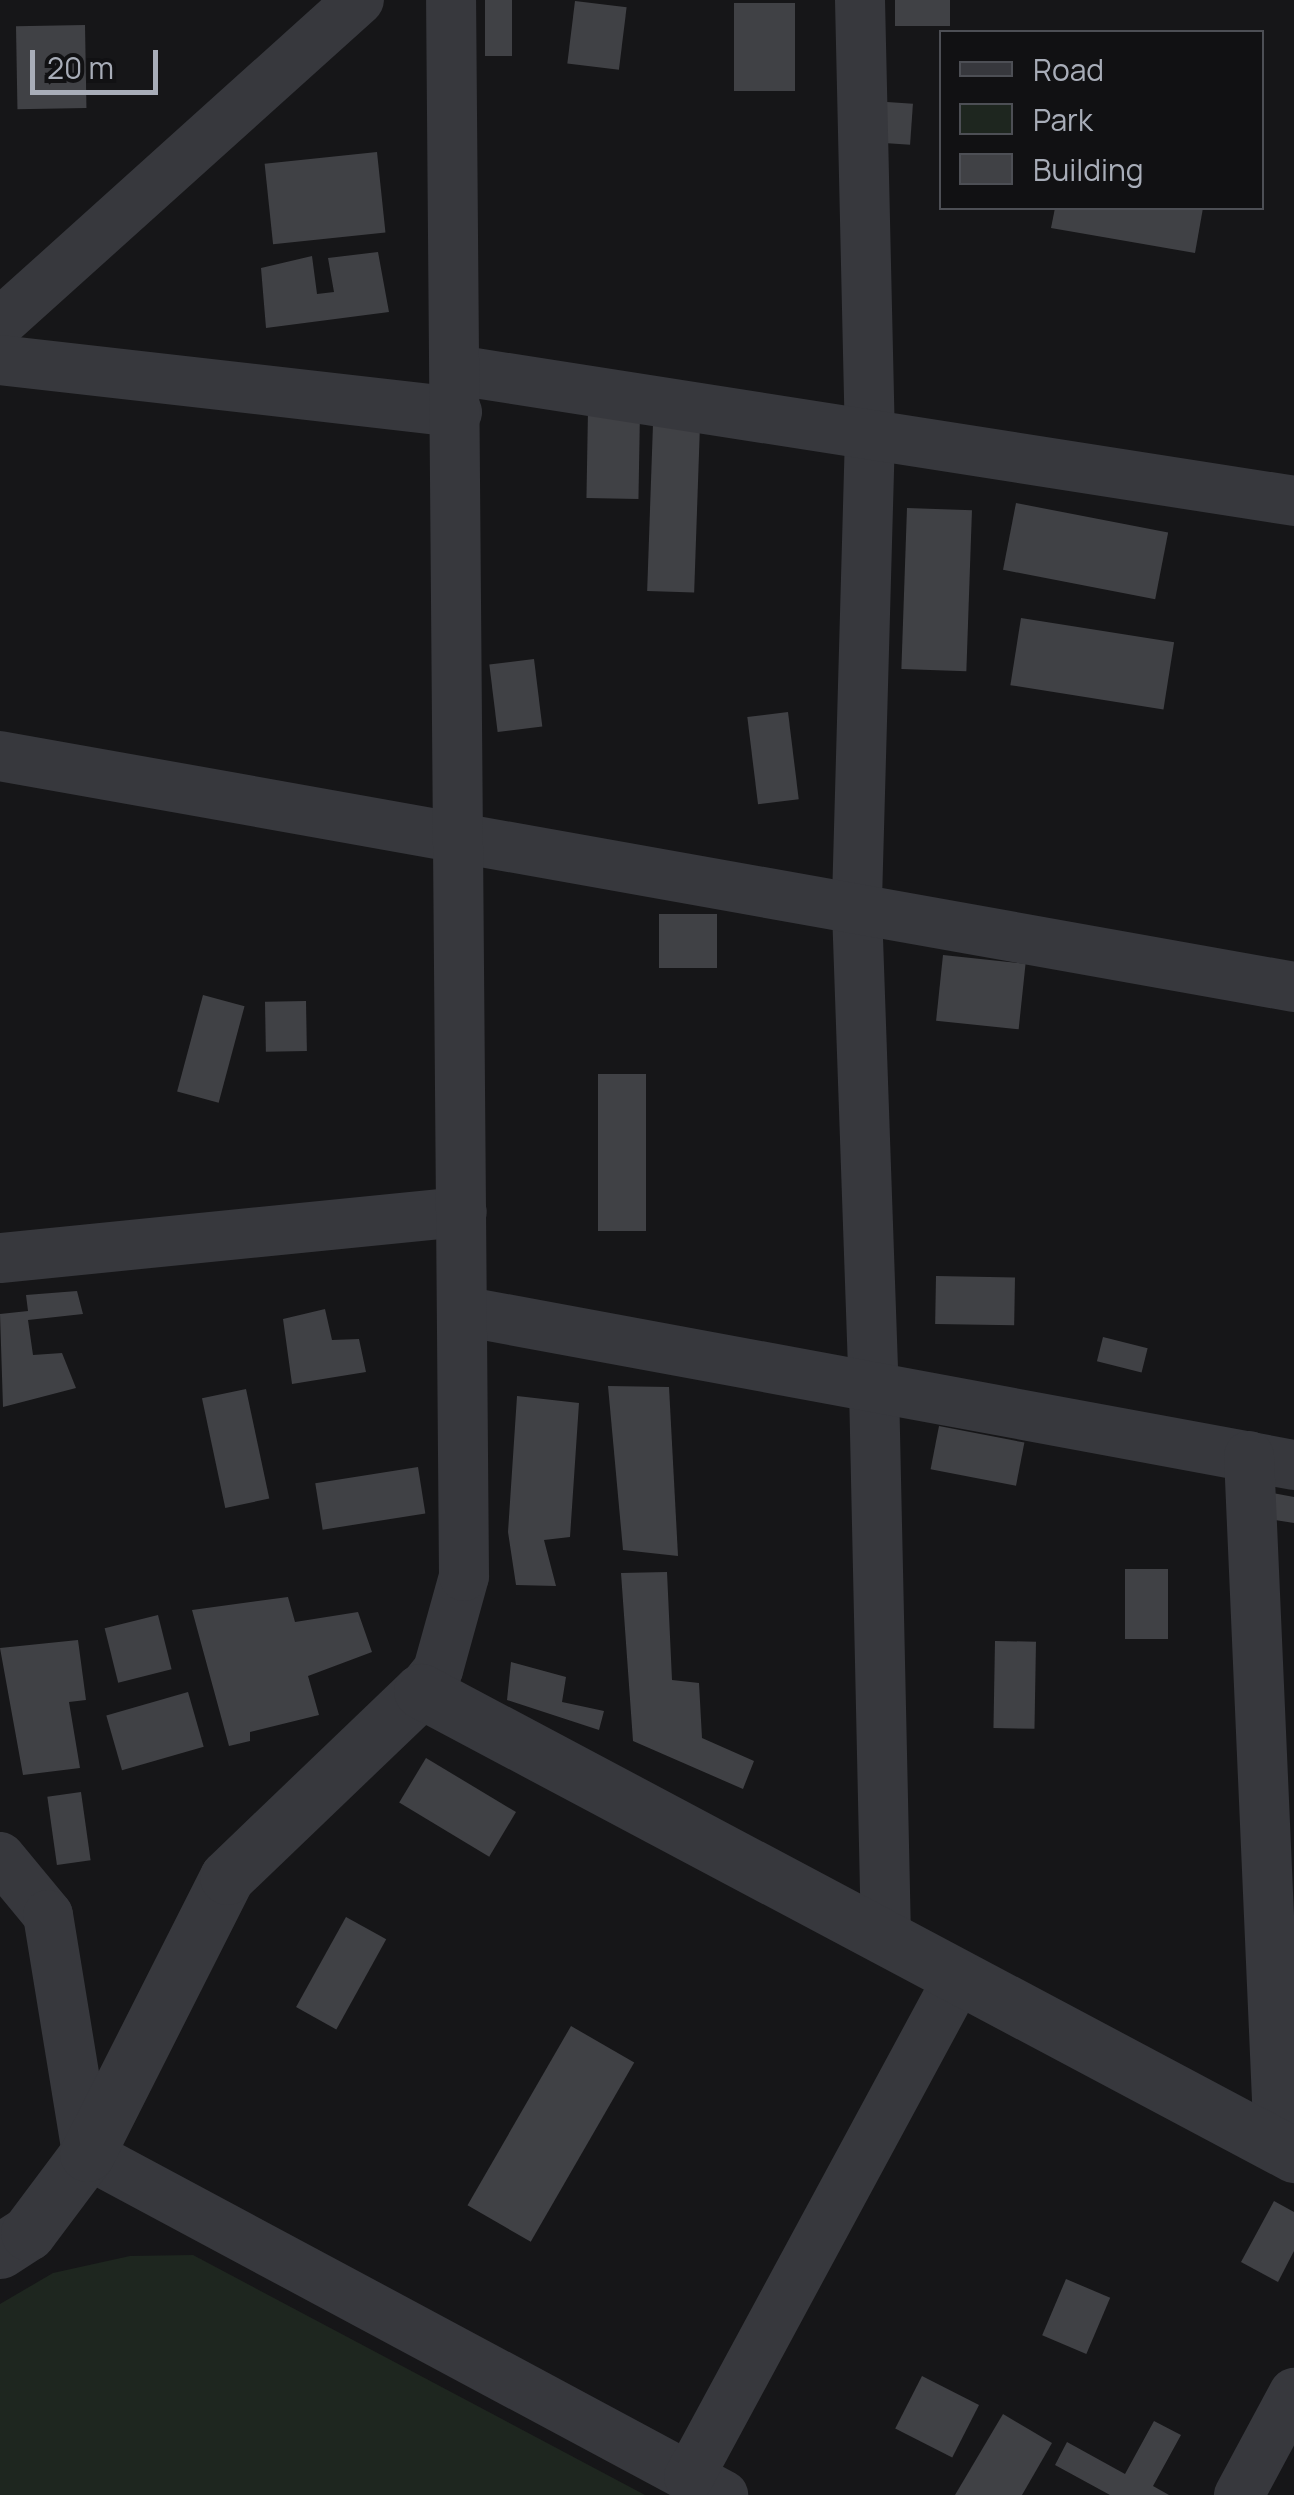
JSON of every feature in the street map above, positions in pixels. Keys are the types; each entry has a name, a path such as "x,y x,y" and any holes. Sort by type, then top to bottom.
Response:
{"street":[{"path":"0,323 360,0"},
{"path":"0,2251 28,2233 87,2154 227,1877 421,1691 438,1670 464,1576 451,0"},
{"path":"860,0 870,435 857,910 874,1387 886,1938"},
{"path":"0,360 456,391 870,435 1294,501"},
{"path":"0,756 1294,987"},
{"path":"0,1258 462,1212"},
{"path":"421,1691 1286,2150 1271,1460 462,1311"},
{"path":"0,1857 48,1915 87,2154"},
{"path":"87,2154 706,2486 959,1977"},
{"path":"1239,2495 1294,2393"}],"green space":[{"path":"193,2255 645,2495 0,2495 0,2304 53,2273 130,2256"}],"building":[{"path":"485,0 512,0 512,56 485,56"},
{"path":"895,0 950,0 950,26 895,26"},
{"path":"575,1 627,7 619,70 567,64"},
{"path":"734,3 795,3 795,91 734,91"},
{"path":"85,25 86,108 17,109 16,26"},
{"path":"887,102 913,104 910,145 884,143"},
{"path":"377,152 385,233 273,244 265,164"},
{"path":"1055,210 1203,210 1195,253 1051,228"},
{"path":"378,252 389,312 266,328 261,268 312,256 317,294 334,292 328,258"},
{"path":"588,410 640,411 638,499 586,498"},
{"path":"653,424 700,426 694,593 647,591"},
{"path":"1016,503 1168,533 1155,599 1003,570"},
{"path":"907,508 972,510 966,671 901,669"},
{"path":"1021,618 1174,642 1163,709 1010,685"},
{"path":"534,659 542,726 498,732 489,664"},
{"path":"788,712 799,799 758,804 747,717"},
{"path":"659,914 717,914 717,968 659,968"},
{"path":"943,955 1026,964 1019,1029 936,1021"},
{"path":"203,995 245,1006 219,1103 177,1092"},
{"path":"306,1001 307,1051 266,1052 265,1002"},
{"path":"598,1074 646,1074 646,1231 598,1231"},
{"path":"936,1276 1015,1277 1014,1325 935,1324"},
{"path":"77,1291 83,1314 28,1320 33,1355 62,1353 76,1388 3,1407 0,1314 28,1311 26,1295"},
{"path":"325,1309 332,1340 359,1339 366,1372 292,1384 283,1319"},
{"path":"1103,1337 1148,1348 1142,1372 1097,1361"},
{"path":"608,1386 669,1387 678,1556 623,1550"},
{"path":"246,1389 269,1499 225,1508 202,1398"},
{"path":"517,1396 579,1403 570,1537 544,1540 556,1586 516,1585 508,1532"},
{"path":"939,1426 1024,1443 1016,1486 931,1469"},
{"path":"418,1467 425,1513 323,1530 315,1483"},
{"path":"1268,1492 1294,1497 1294,1523 1263,1518"},
{"path":"1125,1569 1168,1569 1168,1639 1125,1639"},
{"path":"667,1572 672,1680 699,1683 702,1738 754,1761 743,1789 633,1741 621,1573"},
{"path":"288,1597 295,1622 358,1612 372,1652 308,1676 319,1715 250,1732 250,1741 229,1746 192,1610"},
{"path":"158,1615 172,1669 118,1683 105,1628"},
{"path":"78,1640 86,1700 69,1702 80,1768 23,1775 0,1648"},
{"path":"995,1641 1036,1642 1034,1729 993,1728"},
{"path":"511,1662 566,1677 562,1702 604,1711 599,1730 507,1700"},
{"path":"188,1692 204,1747 122,1770 106,1715"},
{"path":"426,1758 516,1812 489,1857 399,1803"},
{"path":"81,1792 91,1860 57,1865 47,1797"},
{"path":"346,1917 386,1939 336,2029 296,2007"},
{"path":"571,2026 634,2062 531,2242 468,2205"},
{"path":"1274,2201 1294,2212 1294,2251 1278,2282 1241,2262"},
{"path":"1066,2279 1110,2298 1086,2354 1042,2335"},
{"path":"922,2376 979,2405 952,2458 895,2429"},
{"path":"1003,2414 1052,2443 1022,2495 955,2495"},
{"path":"1154,2421 1181,2435 1153,2486 1169,2495 1110,2495 1055,2465 1067,2442 1125,2474"}]}
